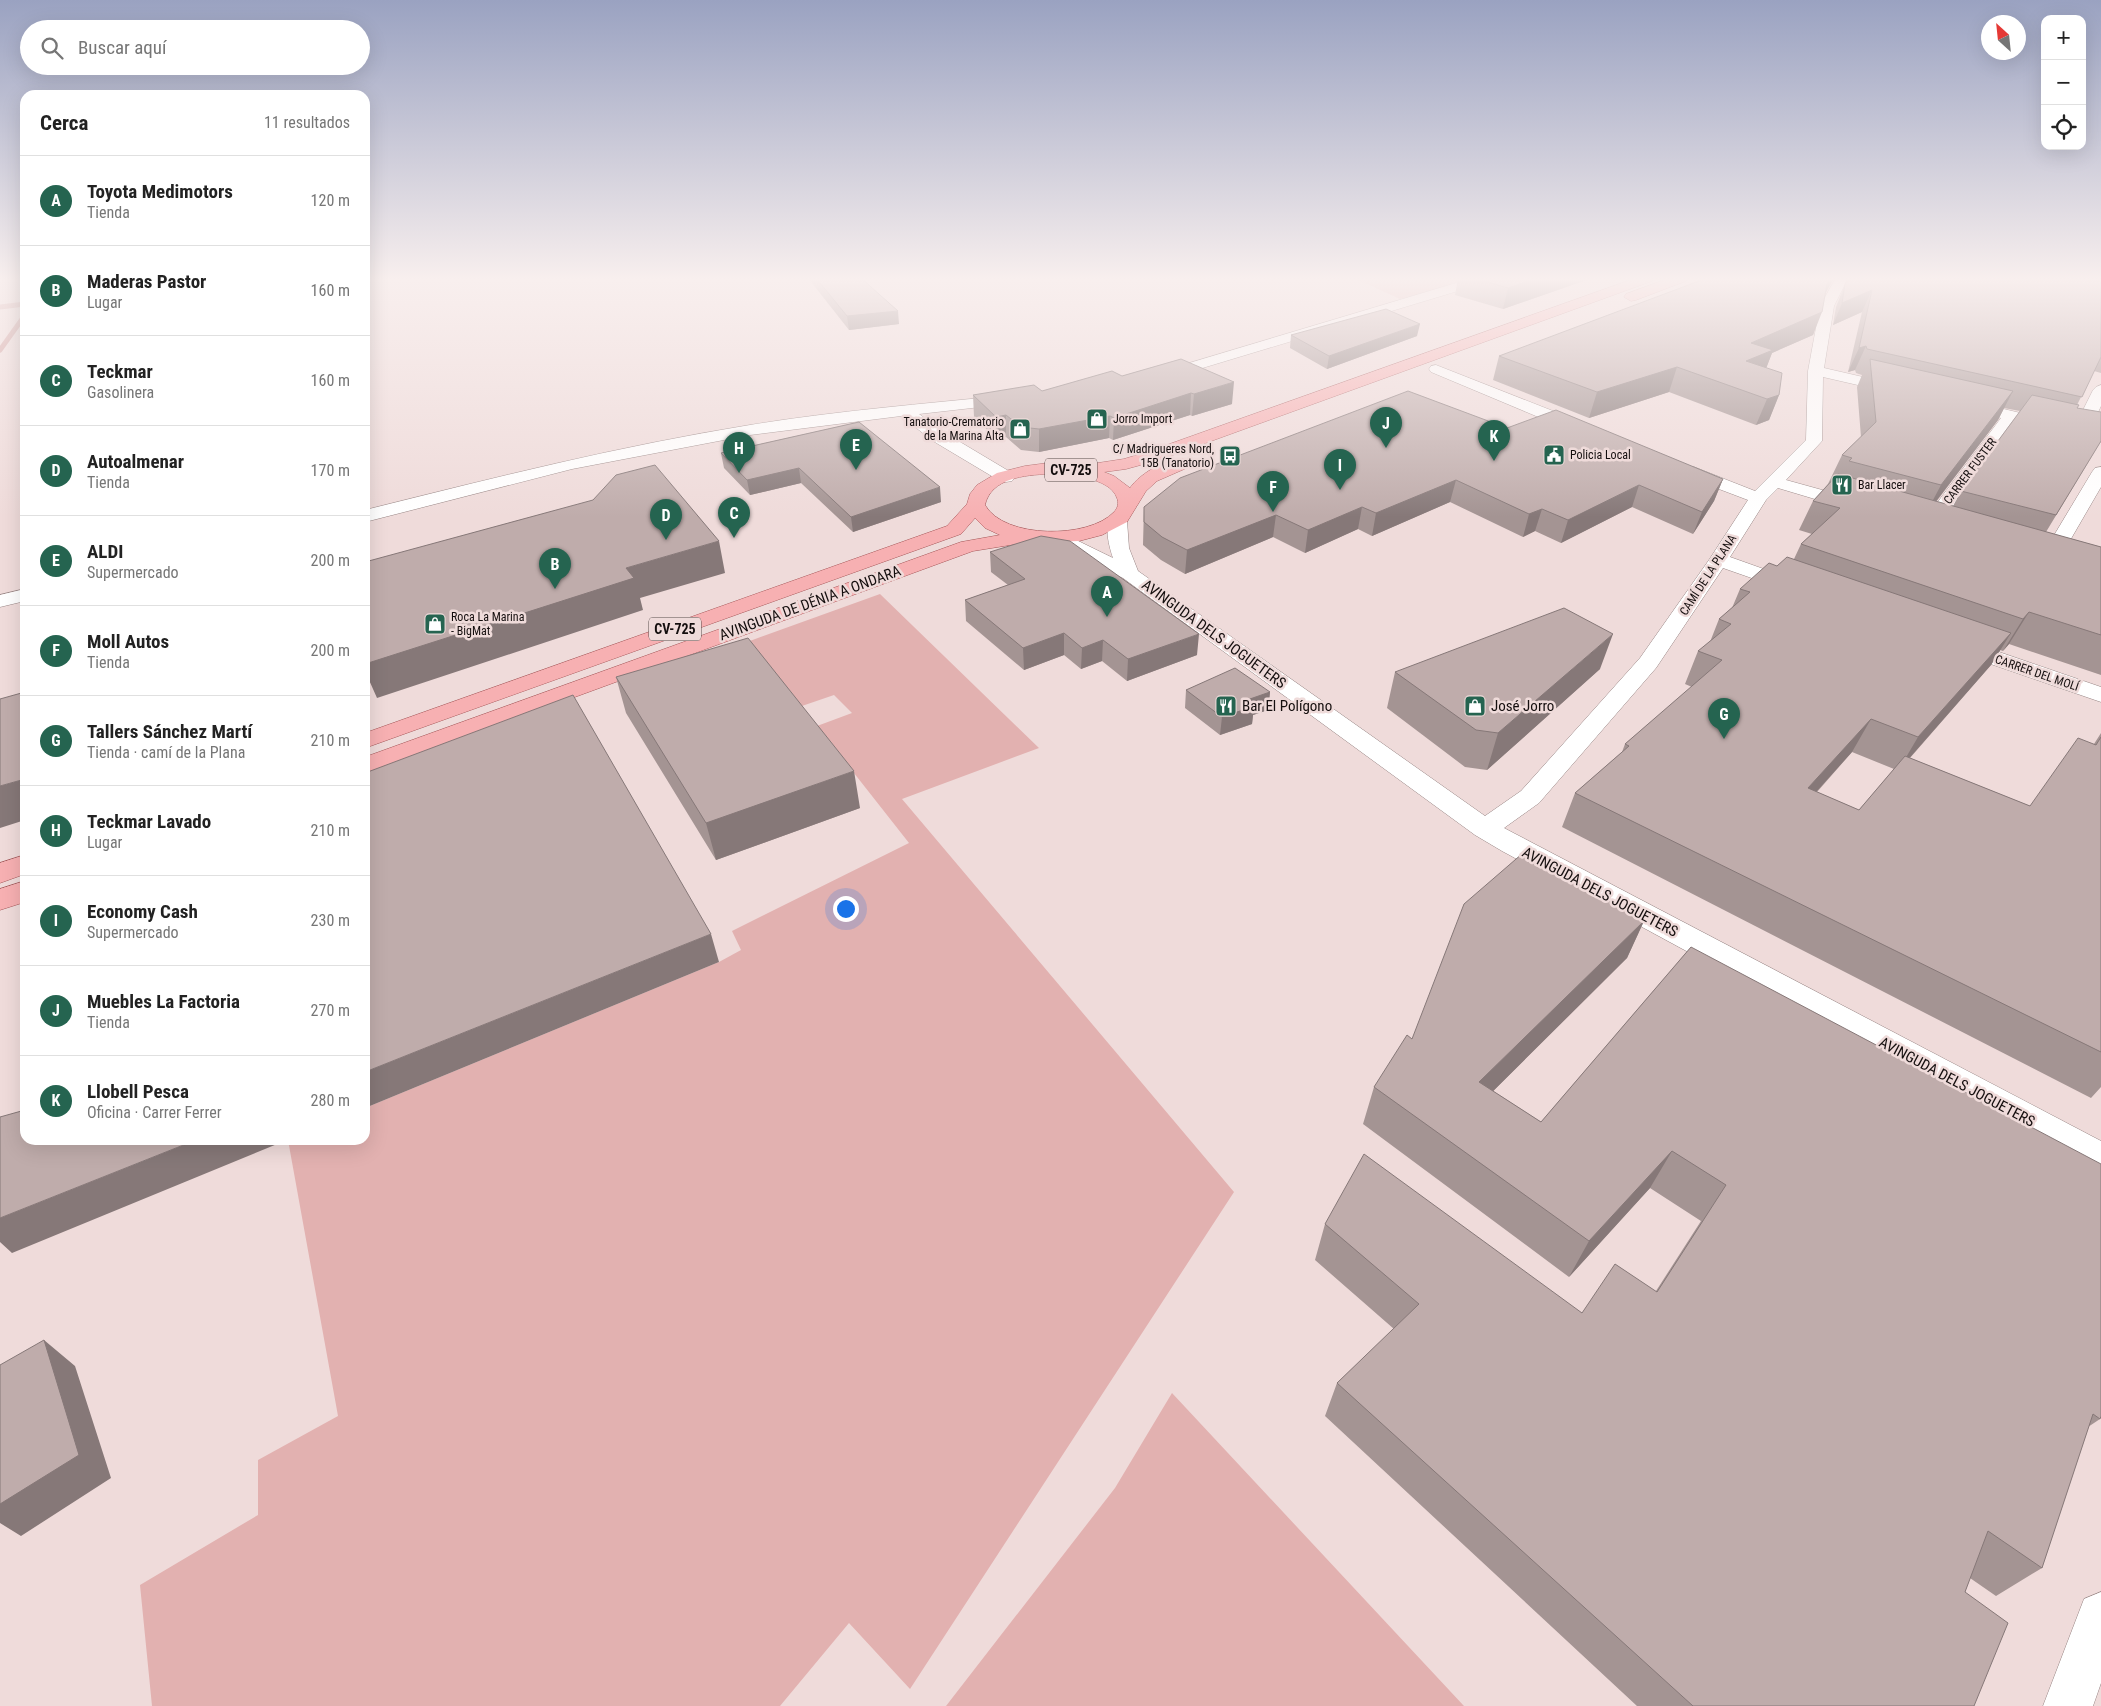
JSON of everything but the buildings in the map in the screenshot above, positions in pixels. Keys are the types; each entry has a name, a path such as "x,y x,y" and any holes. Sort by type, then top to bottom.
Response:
{"main road":[{"name":"CV-725","path":"1118,521 1092,533 1056,538 1033,536 1015,533 993,525 979,514 976,505 981,491 993,482 1006,476 1031,470 1071,470 1126,464 1427,358"},
{"path":"1358,398 1469,358"},
{"path":"1118,521 1126,512 1140,484 1152,475 1200,457"},
{"name":"CV-725","path":"1071,470 1094,474 1112,482 1124,492 1129,504"},
{"name":"AVINGUDA DE DÉNIA A ONDARA","path":"370,739 954,530 976,505"},
{"name":"AVINGUDA DE DÉNIA A ONDARA","path":"370,764 946,553 986,542 1033,536"},
{"path":"0,872 20,866"},
{"path":"0,900 20,893"}],"street":[{"path":"1144,379 1173,373 1224,358"},
{"name":"CAMÍ DE LA PLANA","path":"1486,829 1530,797 1648,663 1719,560 1759,497 1814,441 1816,370 1818,358"},
{"path":"1436,370 1591,432"},
{"path":"1816,370 1913,393"},
{"path":"2080,432 2101,390"},
{"path":"370,515 571,464 687,441 750,430 854,416 1028,397"},
{"path":"1952,402 2101,437"},
{"path":"904,411 939,437 1006,476"},
{"name":"CARRER FUSTER","path":"1928,527 2011,416"},
{"path":"1674,465 1743,493 1759,497"},
{"path":"2013,551 2039,556 2054,552 2101,472"},
{"path":"1775,482 1871,510"},
{"name":"AVINGUDA DELS JOGUETERS","path":"1118,521 1116,537 1130,574"},
{"path":"1909,521 1947,532"},
{"name":"AVINGUDA DELS JOGUETERS","path":"1056,538 1130,574 1486,829 2101,1158"},
{"path":"1719,560 1816,594"},
{"path":"0,601 20,596"},
{"name":"CARRER DEL MOLÍ","path":"1945,640 2101,695"},
{"path":"2068,1706 2101,1616"}],"shaded area":[{"path":"880,594 1039,748 902,799 1234,1192 910,1689 849,1623 780,1706 152,1706 140,1585 258,1515 258,1460 338,1416 289,1145 370,1145 370,1106 719,962 741,950 732,931 909,843 817,726 852,713 834,695 799,707 747,642"},
{"path":"1172,1393 1464,1706 946,1706 1115,1488"}],"place":[{"name":"Jorro Import","path":"1097,419"},
{"name":"Tanatorio-Crematorio de la Marina Alta","path":"1020,429"},
{"name":"Muebles La Factoria","path":"1386,448"},
{"name":"Policia Local","path":"1554,455"},
{"name":"C/ Madrigueres Nord, 15B (Tanatorio)","path":"1230,456"},
{"name":"Llobell Pesca","path":"1494,461"},
{"name":"ALDI","path":"856,470"},
{"name":"Teckmar Lavado","path":"739,473"},
{"name":"Bar Llacer","path":"1842,485"},
{"name":"Economy Cash","path":"1340,490"},
{"name":"Moll Autos","path":"1273,512"},
{"name":"Teckmar","path":"734,538"},
{"name":"Autoalmenar","path":"666,540"},
{"name":"Maderas Pastor","path":"555,589"},
{"name":"Toyota Medimotors","path":"1107,617"},
{"name":"Roca La Marina - BigMat","path":"435,624"},
{"name":"Bar El Polígono","path":"1226,706"},
{"name":"José Jorro","path":"1475,706"},
{"name":"Tallers Sánchez Martí","path":"1724,739"}]}
